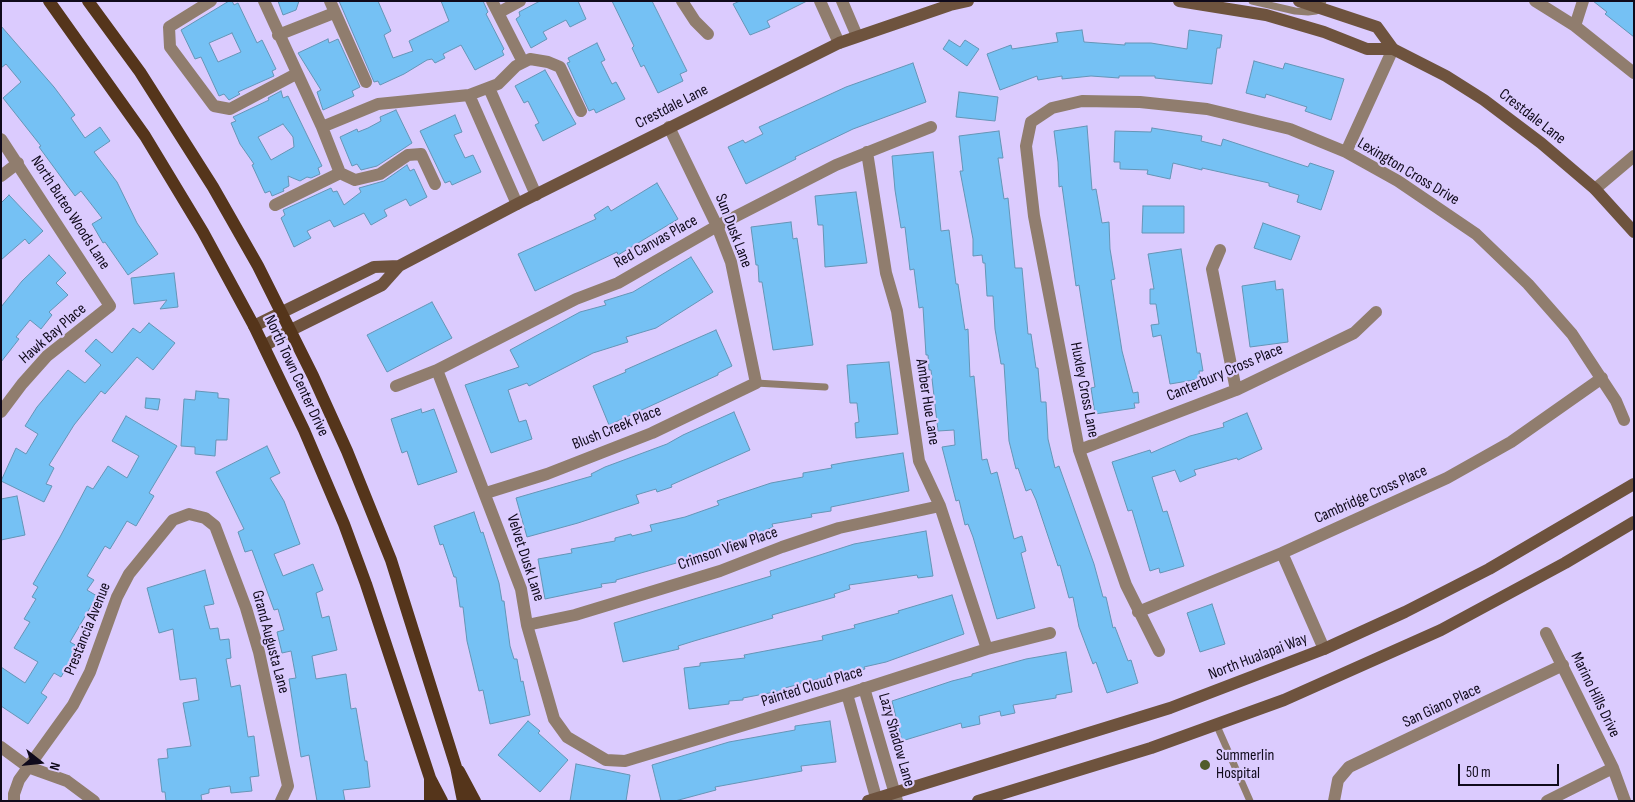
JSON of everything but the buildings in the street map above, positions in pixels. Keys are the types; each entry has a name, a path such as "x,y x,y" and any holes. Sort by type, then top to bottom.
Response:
{"main road":[{"name":"North Town Center Drive","path":"49,1 145,136 203,232 264,346 304,430 352,547 430,778 442,801"},
{"name":"North Town Center Drive","path":"88,1 140,72 235,225 282,312 334,420 391,560 456,767 463,801"},
{"path":"456,767 475,801"},
{"path":"430,778 430,801"}],"street":[{"path":"264,1 322,127 340,174 354,180 380,174 408,155 420,154 435,184"},
{"path":"492,1 523,62"},
{"path":"498,13 520,1"},
{"path":"682,1 694,21 708,34"},
{"path":"820,1 839,43"},
{"path":"842,1 857,36"},
{"name":"Crestdale Lane","path":"264,346 290,330 382,285 400,266 517,204 839,43 968,1"},
{"name":"Crestdale Lane","path":"1178,1 1203,3 1266,15 1324,32 1367,49 1393,49"},
{"name":"Crestdale Lane","path":"1299,1 1322,4 1377,28 1393,49 1446,76 1484,100 1541,143 1595,189 1634,232"},
{"path":"1535,1 1575,26 1634,73"},
{"path":"1575,26 1583,1"},
{"path":"208,2 168,27 170,47 214,106 230,109 296,74"},
{"path":"278,35 332,7 366,82"},
{"path":"1346,152 1393,49"},
{"path":"322,127 378,104 469,95 498,84 530,58 560,67 581,111"},
{"path":"489,88 536,195"},
{"path":"469,95 517,204"},
{"name":"Lexington Cross Drive","path":"1031,122 1052,108 1082,101 1140,102 1207,109 1225,113 1290,130 1346,152 1398,181 1476,234 1528,284 1572,334 1616,401 1624,420"},
{"name":"Huxley Cross Lane","path":"1031,122 1026,146 1034,216 1079,450 1126,585 1138,612 1160,651"},
{"name":"Sun Dusk Lane","path":"669,127 717,226 731,262 756,383"},
{"name":"Red Canvas Place","path":"396,386 437,370 576,299 618,283 717,226 836,165 930,127"},
{"name":"North Buteo Woods Lane","path":"1,139 110,306"},
{"name":"Amber Hue Lane","path":"868,152 886,273 897,312 920,461 940,506 986,649"},
{"path":"1595,189 1634,156"},
{"path":"1,176 18,163"},
{"path":"275,205 340,174"},
{"path":"1220,250 1212,269 1236,390"},
{"name":"Crestdale Lane","path":"254,326 374,267 400,266"},
{"name":"Hawk Bay Place","path":"1,412 22,384 47,356 110,306"},
{"name":"Canterbury Cross Place","path":"1079,450 1236,390 1354,332 1376,312"},
{"name":"Velvet Dusk Lane","path":"437,370 486,493 521,589 527,625 554,719 567,737 585,750"},
{"name":"Cambridge Cross Place","path":"1138,612 1282,553 1446,478 1511,442 1602,378"},
{"name":"Blush Creek Place","path":"486,493 547,474 652,433 756,383"},
{"name":"North Hualapai Way","path":"874,800 896,797 1170,708 1324,649 1405,612 1489,569 1634,484"},
{"name":"Crimson View Place","path":"527,625 575,615 720,571 782,547 839,528 940,506"},
{"name":"Prestancia Avenue","path":"14,801 14,794 19,780 73,705 90,672 117,597 129,574 173,520 189,514"},
{"name":"Grand Augusta Lane","path":"189,514 205,518 215,526 246,608 259,652 288,786 283,799"},
{"path":"978,801 1217,726 1310,690 1434,633 1550,572 1634,522"},
{"path":"1282,553 1324,649"},
{"name":"Painted Cloud Place","path":"585,750 606,760 626,761 847,694 986,649 1050,633"},
{"name":"Marino Hills Drive","path":"1546,633 1613,768 1625,801"},
{"name":"San Giano Place","path":"1334,801 1338,780 1349,767 1563,665"},
{"name":"Lazy Shadow Lane","path":"864,688 896,797"},
{"path":"847,694 874,800"},
{"path":"1,747 28,767 67,781 94,801"},
{"path":"1546,801 1613,768"}],"lane":[{"path":"1252,1 1294,12 1316,11 1322,4"},
{"path":"756,383 825,387"},
{"path":"1217,726 1250,801"}],"place":[{"name":"Summerlin Hospital","path":"1205,765"}]}
